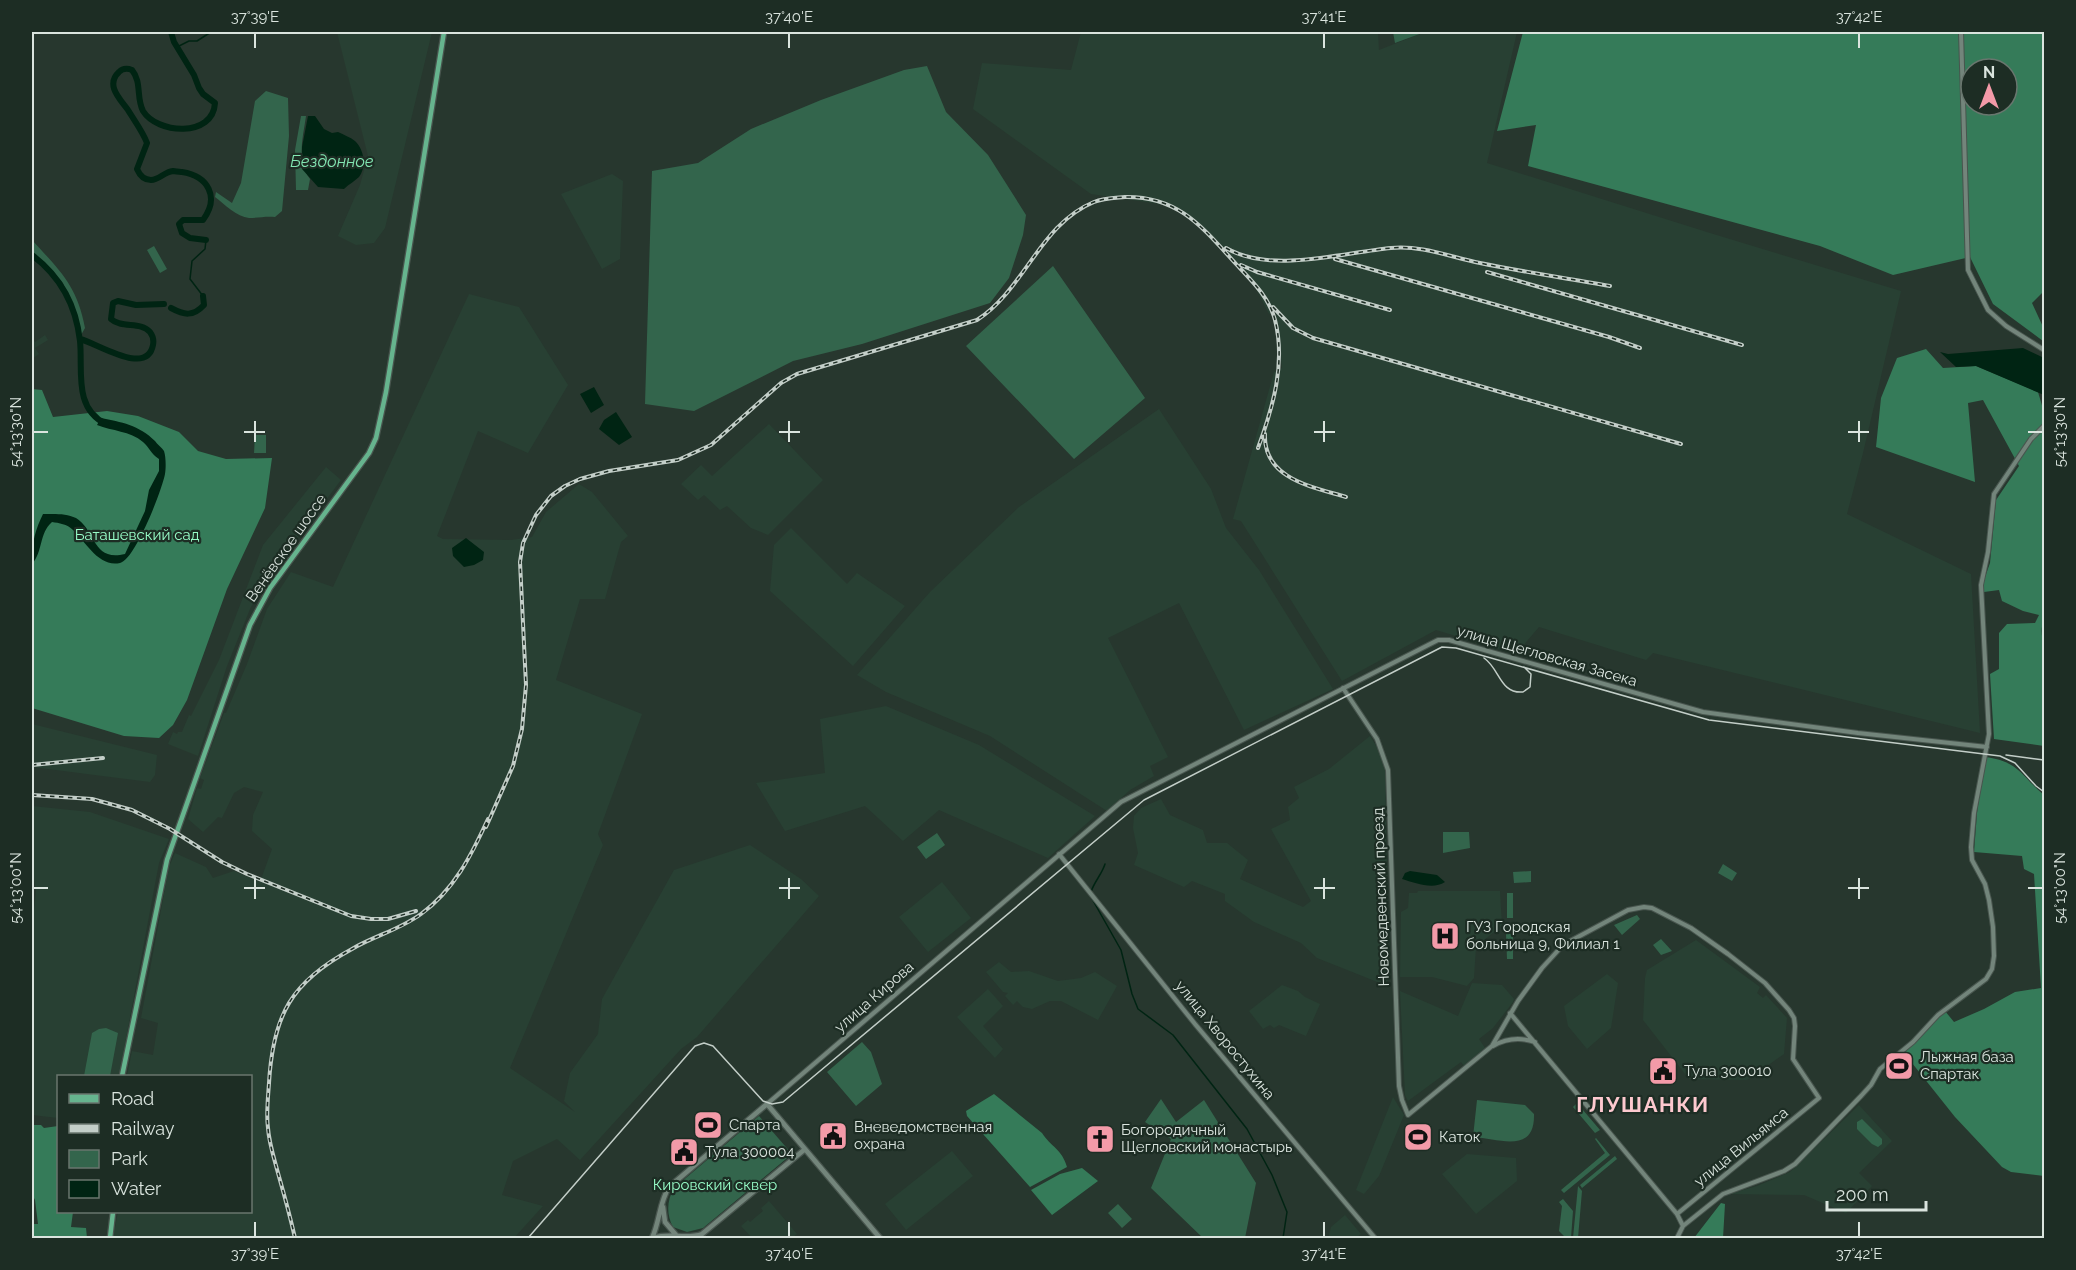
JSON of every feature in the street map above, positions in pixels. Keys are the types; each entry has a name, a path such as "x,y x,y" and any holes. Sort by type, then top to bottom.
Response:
{"main road":[{"name":"Венёвское шоссе","path":"123,1075 167,860 250,625 270,588 369,453 376,438 386,392 444,32"},
{"path":"767,1104 880,1239"},
{"name":"улица Кирова","path":"653,1239 663,1198 675,1181 767,1104"},
{"name":"улица Кирова","path":"653,1239 664,1236 694,1236 706,1231 804,1150"},
{"path":"663,1198 665,1222 676,1236"},
{"path":"110,1239 113,1213"}],"street":[{"path":"1961,32 1968,270 1988,309 2006,326 2044,350"},
{"path":"1677,1239 1683,1226 1723,1194 1784,1172 1795,1164 1861,1096 1880,1069 1917,1038 1938,1015 1986,980 1992,969 1993,927 1989,900 1985,884 1972,860 1971,847 1974,813 1989,734 1981,585 1988,552 1992,503 1997,488 2031,439 2044,426"},
{"name":"улица Щегловская Засека","path":"1104,816 1137,794 1434,641 1445,639 1703,712 1858,733 1987,747"},
{"name":"Новомедвенский проезд","path":"1343,688 1377,739 1388,770 1400,1086 1408,1115 1492,1046"},
{"name":"улица Кирова","path":"767,1104 1104,816"},
{"name":"улица Хворостухина","path":"1059,854 1195,1024 1375,1239"},
{"name":"улица Вильямса","path":"1510,1013 1542,968 1563,945 1628,910 1644,907 1652,908 1691,928 1728,954 1765,983 1790,1010 1795,1026 1792,1059 1819,1098 1677,1214"},
{"path":"1492,1046 1510,1013 1677,1214 1683,1226"},
{"path":"1492,1046 1512,1039 1535,1042"}],"shaded area":[{"path":"337,32 432,32 385,228 374,243 356,245 338,236 360,185 368,156"},
{"path":"1081,32 1378,32 1379,50 1425,32 1517,32 1487,163 1901,291 1847,514 1971,574 1980,733 1653,653 1646,660 1539,627 1516,654 1436,630 1342,681 1241,521 1233,519 1274,372 1282,368 1275,309 1269,314 1254,285 1192,220 1167,205 1091,194 973,109 982,63 1071,70"},
{"path":"612,174 623,181 620,259 602,269 561,194"},
{"path":"469,294 519,307 568,385 528,453 478,431 437,536 443,539 511,540 532,537 546,512 579,484 592,492 628,536 621,542 605,599 580,599 556,680 642,714 598,834 603,845 510,1068 575,1112 564,1101 570,1073 598,1034 602,999 674,870 750,845 801,879 819,896 697,1037 681,1049 580,1160 557,1139 513,1161 502,1195 543,1206 514,1238 113,1238 118,1213 252,1213 252,1075 127,1075 132,1051 153,1055 158,1023 141,1018 169,867 175,853 206,867 213,878 234,871 260,882 272,849 252,831 253,815 263,792 244,787 234,793 222,818 218,817 203,832 188,819 197,788 201,789 204,780 200,778 224,713 226,713 247,664 267,609 291,572 333,587"},
{"path":"45,335 48,340 35,348 39,354 32,359 32,337 35,342"},
{"path":"1159,409 1211,489 1226,528 1259,570 1333,689 1244,730 1179,603 1108,638 1168,757 1150,766 1154,776 1130,790 1107,811 990,736 886,692 857,675 930,592 1019,507"},
{"path":"769,424 823,480 768,535 751,528 727,506 720,510 704,495 698,500 681,484 701,465 712,476"},
{"path":"326,467 341,480 264,582 250,609 227,666 198,756 168,744 173,732 177,734 182,732 219,660 263,545"},
{"path":"791,528 847,584 857,573 905,606 853,666 770,591 774,545"},
{"path":"886,706 979,745 1095,816 1048,858 939,810 903,841 865,806 785,831 756,783 825,773 820,719"},
{"path":"32,724 157,755 155,775 150,782 32,767"},
{"path":"1370,736 1380,752 1385,770 1389,978 1385,985 1317,958 1301,943 1254,922 1225,901 1225,894 1192,881 1184,887 1134,865 1138,853 1133,828 1134,816 1141,808 1161,799 1170,815 1203,830 1207,843 1227,843 1248,860 1240,879 1303,907 1311,901 1271,829 1290,820 1288,807 1299,798 1294,787 1329,769"},
{"path":"32,806 90,812 169,839 159,863 119,1075 57,1075 57,1118 32,1115 32,929 36,891 32,868"},
{"path":"942,882 971,918 928,952 899,917"},
{"name":"ГУЗ Городская больница 9, Филиал 1","path":"1418,891 1500,891 1502,925 1476,947 1474,978 1467,986 1432,977 1400,977 1401,912 1408,908 1409,893"},
{"path":"1696,940 1760,987 1757,993 1763,998 1766,995 1787,1018 1784,1054 1747,1080 1689,1079 1643,1020 1647,970"},
{"path":"999,962 1011,972 1029,971 1058,981 1081,978 1095,972 1117,986 1098,1020 1061,1001 1050,1001 1032,1009 1023,1007 1017,1001 1013,1005 1005,996 1008,993 1003,992 986,972"},
{"path":"1607,974 1618,983 1611,1028 1587,1049 1568,1026 1564,1006"},
{"path":"1472,983 1502,985 1514,999 1513,1002 1493,1028 1479,1039 1485,1048 1465,1067 1461,1062 1408,1101 1405,1095 1400,991 1458,1016"},
{"path":"1282,985 1320,1004 1306,1036 1279,1025 1274,1028 1270,1025 1263,1029 1249,1011"},
{"path":"988,989 1003,1006 983,1026 1003,1049 995,1058 957,1017"},
{"path":"1393,1097 1404,1115 1379,1176 1364,1194 1356,1190"},
{"path":"1859,1105 1892,1141 1859,1173 1872,1186 1846,1213 1804,1195 1729,1194 1757,1186 1790,1172"},
{"path":"952,1151 973,1176 906,1230 885,1204"},
{"path":"1467,1154 1516,1158 1517,1181 1476,1214 1442,1174"},
{"path":"769,1201 797,1234 792,1238 752,1238 741,1226 763,1211 761,1208"},
{"path":"1345,1215 1361,1234 1356,1238 1330,1238 1331,1227"}],"green space":[{"path":"1393,32 1425,32 1395,43"},
{"path":"1523,32 2044,32 2044,291 2032,303 2044,329 2043,341 1993,304 1970,257 1893,275 1820,246 1528,166 1536,125 1497,131"},
{"path":"927,66 946,112 988,155 1026,215 1023,235 1009,278 990,303 862,344 793,361 694,411 645,404 652,171 698,163 751,129 821,100 904,70"},
{"path":"266,91 288,98 289,136 282,211 275,217 249,218 235,213 215,197 216,192 232,203 241,183 255,101"},
{"path":"301,116 306,116 302,157 310,179 308,190 296,190 295,150"},
{"path":"32,240 59,270 72,289 82,313 85,328 81,335 63,283 32,253"},
{"path":"154,246 167,269 160,273 147,250"},
{"path":"1053,266 1145,398 1074,459 966,346"},
{"path":"1926,349 1943,368 1976,366 2038,392 2044,412 2044,620 2042,636 2044,646 2044,746 1994,739 1990,674 1999,669 1999,633 2007,624 2035,623 2039,615 2023,611 2002,601 1999,590 1984,592 1984,580 1990,563 1996,500 2019,466 1983,400 1968,403 1975,482 1876,447 1881,398 1897,358"},
{"name":"Баташевский сад","path":"32,389 42,390 53,417 107,411 138,416 179,432 198,451 226,459 272,458 265,508 227,589 187,700 173,725 159,738 124,736 32,708"},
{"path":"255,435 266,435 266,453 254,453"},
{"path":"1985,757 2013,766 2044,795 2044,1176 2011,1172 2002,1167 1955,1117 1904,1053 1945,1011 1954,1022 2015,992 2041,988 2034,874 2024,869 2022,856 1974,852"},
{"path":"1443,832 1469,832 1470,848 1443,853"},
{"path":"937,833 945,845 926,859 917,847"},
{"path":"1723,864 1737,873 1732,881 1718,873"},
{"path":"1531,871 1531,882 1514,883 1513,872"},
{"path":"1507,893 1513,893 1513,918 1507,918"},
{"path":"1637,915 1640,919 1622,935 1614,925"},
{"path":"1506,934 1513,934 1513,959 1507,959"},
{"path":"1661,939 1672,951 1661,955 1653,945"},
{"path":"106,1028 118,1033 110,1075 84,1075 92,1033"},
{"path":"862,1042 871,1052 882,1084 856,1106 827,1072"},
{"path":"994,1094 1042,1133 1062,1156 1067,1167 1030,1187 967,1116 966,1111"},
{"path":"1161,1099 1176,1122 1204,1100 1256,1183 1245,1238 1203,1238 1151,1188 1171,1139 1145,1122"},
{"path":"1477,1100 1525,1105 1534,1114 1533,1127 1529,1135 1514,1141 1473,1137"},
{"path":"1577,1103 1600,1130 1595,1133 1573,1107"},
{"name":"Кировский сквер","path":"759,1116 792,1154 703,1228 687,1232 673,1227 668,1207 674,1188"},
{"path":"1862,1119 1882,1139 1882,1144 1878,1147 1857,1129 1857,1122"},
{"path":"32,1125 41,1125 44,1128 57,1126 57,1213 73,1213 71,1227 86,1228 87,1238 32,1238 32,1224 38,1224 32,1194"},
{"name":"Каток","path":"1421,1125 1430,1135 1415,1148 1407,1139"},
{"path":"1596,1138 1610,1155 1564,1193 1561,1190 1605,1153"},
{"path":"1615,1156 1617,1159 1582,1188 1580,1185"},
{"path":"1082,1168 1098,1181 1052,1215 1031,1190 1060,1174"},
{"path":"1578,1186 1582,1191 1578,1238 1573,1238"},
{"path":"1563,1199 1573,1211 1571,1238 1566,1238 1559,1231 1562,1206 1559,1202"},
{"path":"1721,1203 1725,1204 1723,1238 1694,1238"},
{"path":"1118,1204 1132,1219 1122,1228 1108,1213"}],"water":[{"name":"Бездонное","path":"308,116 315,116 324,129 351,138 361,149 364,163 361,173 344,189 318,187 302,169 302,147"},
{"path":"2023,348 2042,357 2044,395 1976,366 1956,367 1940,352 1948,354"},
{"path":"594,387 604,405 591,413 580,394"},
{"path":"616,412 632,437 619,445 599,429 604,420"},
{"path":"101,418 136,428 149,436 164,451 165,474 140,538 126,559 120,563 105,562 71,528 52,522 45,532 32,564 34,538 43,514 72,516 82,523 100,549 114,555 125,554 145,511 149,490 159,471 159,459 138,438 97,425"},
{"path":"466,538 484,552 483,560 464,567 453,556 452,548"},
{"path":"1410,871 1437,875 1445,882 1430,886 1402,879 1405,873"}],"waterway":[{"path":"171,32 199,88 215,103 212,114 205,122 184,129 160,124 150,119 143,111 137,80 132,70 122,70 113,82 115,92 147,143 137,169 141,176 151,180 173,171 182,172 199,178 209,189 211,203 203,220 183,220 179,224 182,233 190,238 206,240"},
{"path":"177,47 189,41 197,41 211,32"},
{"path":"203,296 190,279 192,261 205,249 206,240"},
{"path":"32,255 51,272 65,292 78,328 84,398 88,408 106,424"},
{"path":"171,308 184,313 196,312 204,305 203,296"},
{"path":"80,339 121,356 141,358 149,354 153,345 152,335 141,327 120,324 111,319 113,303 118,301 136,305 164,304"},
{"path":"1091,892 1105,864"},
{"path":"1091,897 1121,950 1138,1009 1173,1035 1247,1129 1272,1175 1287,1212 1283,1238"}],"tram line":[{"path":"528,1238 695,1046 704,1043 713,1046 763,1101 772,1104 783,1102 1144,800 1442,647 1456,648 1709,720 2000,756 2015,763 2044,792"},
{"path":"1484,658 1505,685 1515,692 1523,692 1530,687 1531,674 1524,667"},
{"path":"2006,755 2044,760"}],"railway":[{"path":"486,827 513,766 522,729 526,685 520,562 523,543 536,515 551,496 580,479 609,471 678,460 711,445 781,383 797,374 977,320 1008,292 1060,225 1075,212 1094,202 1125,197 1144,198 1175,208 1201,227 1254,283 1264,297 1275,320 1279,352 1273,401 1258,448"},
{"path":"1226,248 1244,256 1285,261 1391,248 1414,248 1469,261 1610,286"},
{"path":"1335,259 1609,337 1640,348"},
{"path":"1241,265 1257,272 1390,310"},
{"path":"1487,272 1742,345"},
{"path":"1273,307 1293,328 1313,338 1681,444"},
{"path":"1265,434 1267,449 1272,461 1281,471 1305,485 1346,497"},
{"path":"32,765 103,758"},
{"path":"32,795 92,799 132,810 170,829 222,862 351,916 388,919 416,911"},
{"path":"295,1238 269,1139 267,1123 271,1059 281,1019 300,988 331,961 413,920 433,905 461,871 488,819"}],"place":[{"name":"ГУЗ Городская больница 9, Филиал 1","path":"1445,936"},
{"name":"Лыжная база Спартак","path":"1899,1066"},
{"name":"Тула 300010","path":"1663,1071"},
{"name":"Спарта","path":"708,1125"},
{"name":"Вневедомственная охрана","path":"833,1136"},
{"name":"Каток","path":"1418,1137"},
{"name":"Богородичный Щегловский монастырь","path":"1100,1139"},
{"name":"Тула 300004","path":"684,1152"}],"district":[{"name":"ГЛУШАНКИ","path":"1643,1104"}]}
